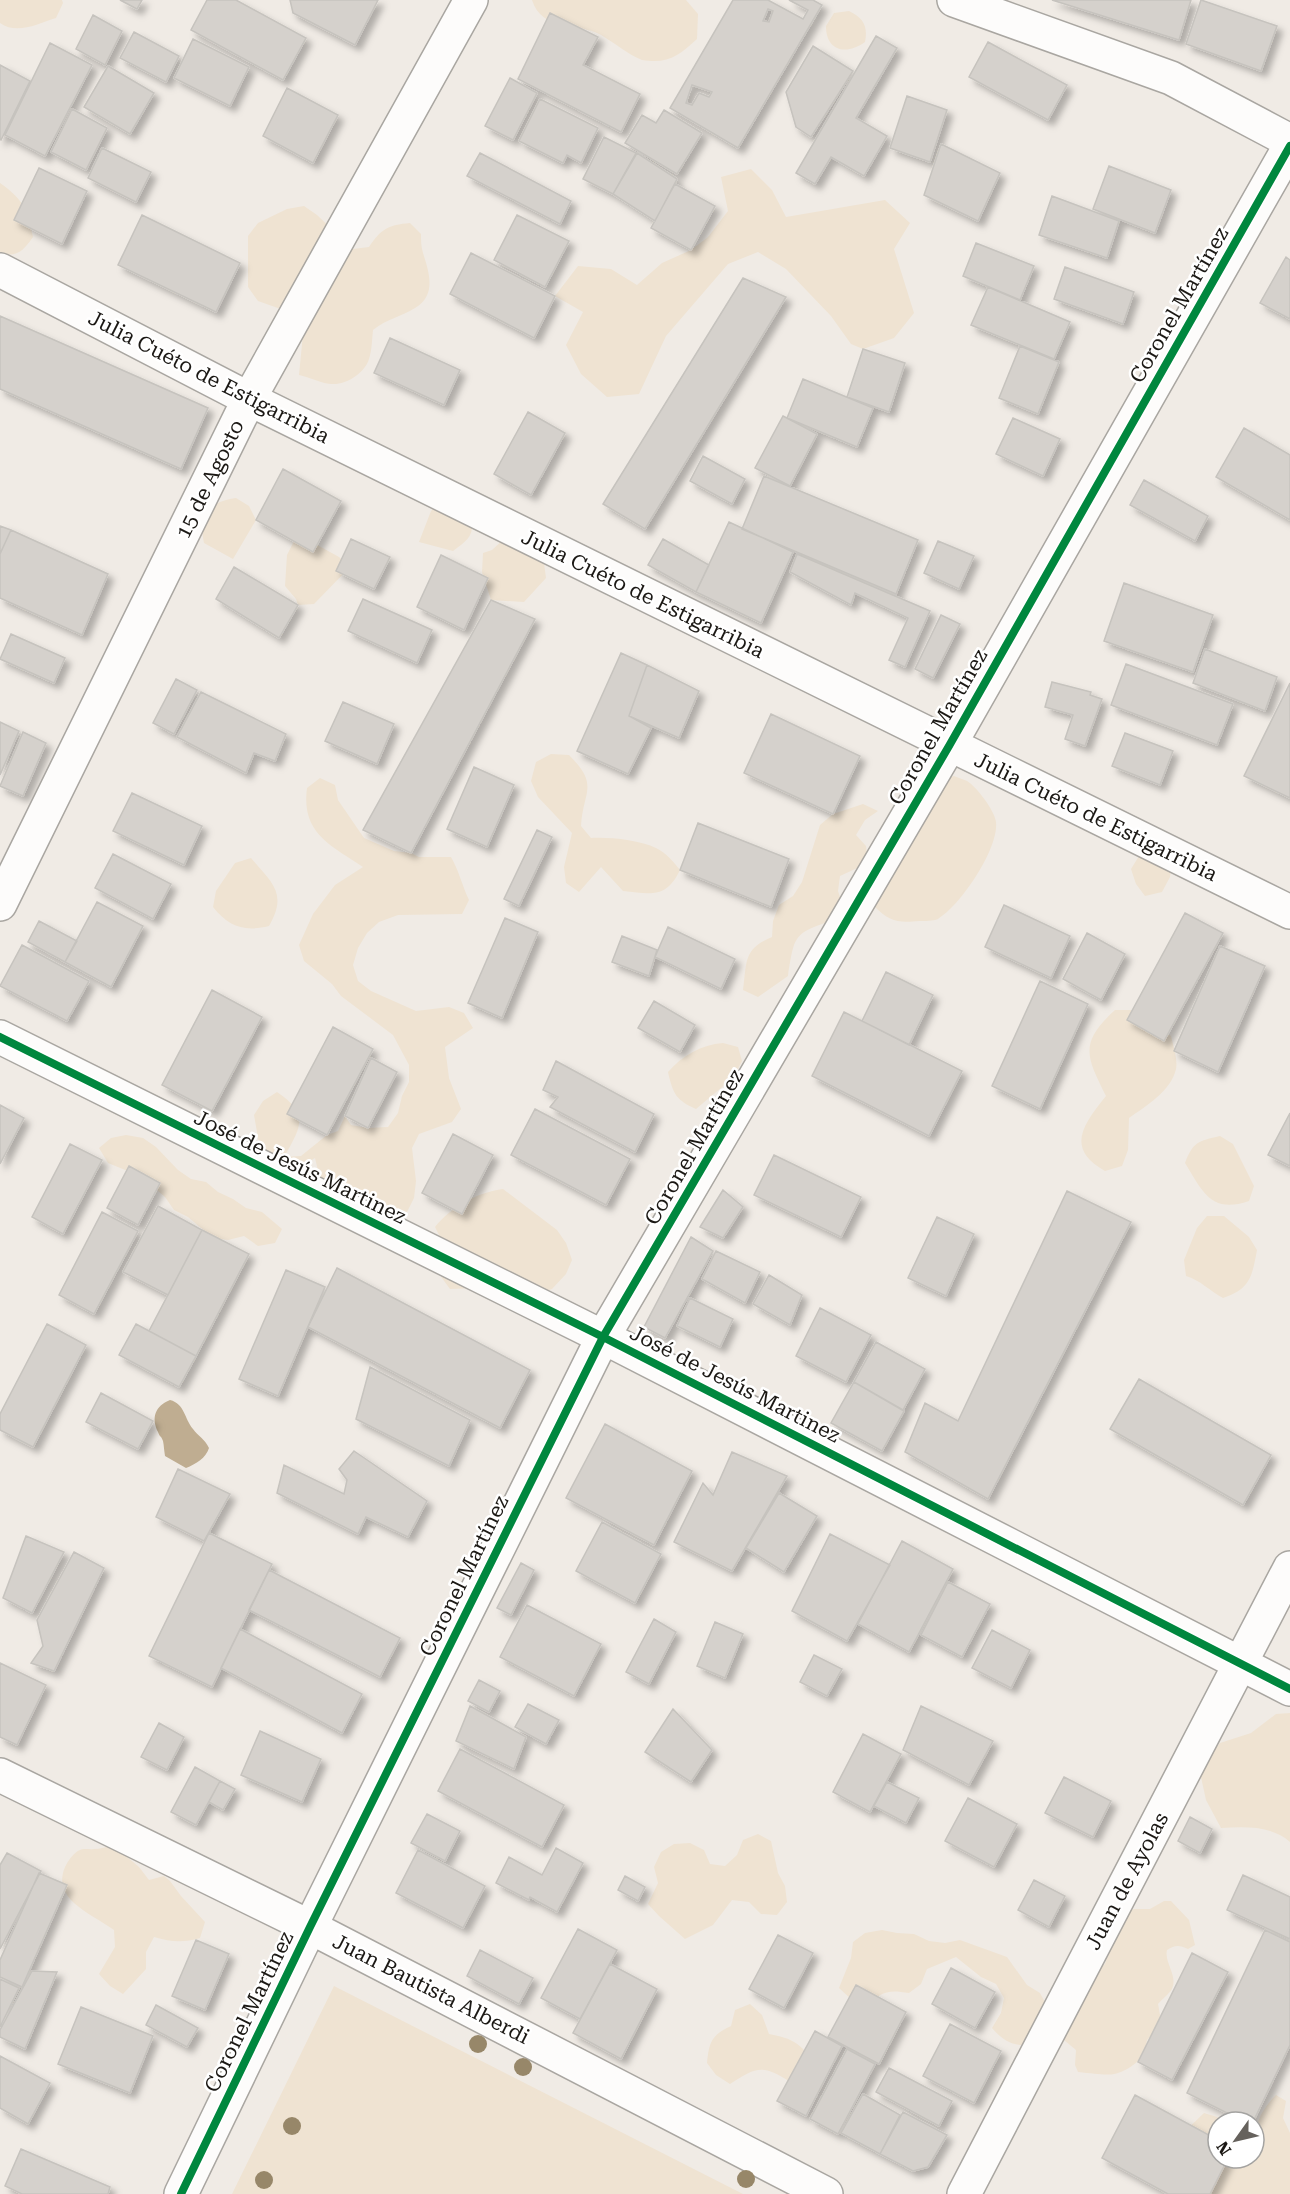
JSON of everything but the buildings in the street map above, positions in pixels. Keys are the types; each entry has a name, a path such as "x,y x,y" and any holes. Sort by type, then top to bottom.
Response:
{"street":[{"name":"15 de Agosto","path":"0,904 249,399 471,0"},
{"path":"954,0 1171,78 1290,143"},
{"name":"Coronel Martínez","path":"181,2194 310,1927 603,1337 949,746 1290,143"},
{"name":"Julia Cuéto de Estigarribia","path":"0,270 249,399 949,746 1290,912"},
{"name":"José de Jesús Martinez","path":"0,1038 603,1337 1290,1689"},
{"name":"Juan de Ayolas","path":"964,2194 1290,1568"},
{"name":"Juan Bautista Alberdi","path":"0,1775 310,1927 825,2194"}],"shaded area":[{"path":"0,0 62,0 63,3 56,18 27,27 13,28 0,23"},
{"path":"532,0 686,0 698,14 697,39 684,50 666,60 642,60 592,31 552,22 537,10"},
{"path":"849,11 864,24 865,42 851,49 839,49 830,41 826,26 834,13"},
{"path":"751,169 772,190 786,217 885,200 910,223 894,249 914,313 894,338 863,349 851,344 831,316 786,269 758,252 728,264 666,336 639,394 607,397 581,374 566,345 583,312 555,296 578,266 611,269 637,285 662,263 691,250 708,237 728,211 721,177"},
{"path":"0,183 19,200 29,219 33,237 16,254 0,253"},
{"path":"304,206 317,215 353,249 369,247 386,229 410,223 421,234 429,275 429,290 422,303 373,330 371,352 364,369 354,377 337,384 324,383 299,375 304,324 292,313 258,301 248,287 248,236 258,223 287,209"},
{"path":"236,498 249,506 256,520 233,559 204,543 203,525 207,512 212,507"},
{"path":"443,498 471,513 472,531 464,543 453,551 419,542 431,511"},
{"path":"504,539 544,563 546,578 524,602 491,600 482,572 483,553 492,550"},
{"path":"294,541 310,541 339,557 350,567 314,604 298,605 285,586 287,555"},
{"path":"551,754 569,755 584,774 587,789 581,826 591,838 633,841 660,850 680,870 669,886 650,893 623,891 601,867 579,892 566,883 564,867 572,833 538,797 531,781 536,762"},
{"path":"954,776 967,781 975,788 995,817 995,833 985,861 967,890 938,919 905,922 890,918 874,906 922,787"},
{"path":"320,778 335,785 338,800 364,838 394,851 411,853 419,857 451,857 469,900 462,914 398,915 379,922 367,933 358,948 353,965 358,981 371,991 416,1011 449,1007 464,1013 473,1028 445,1047 449,1078 461,1109 452,1122 419,1134 412,1148 416,1181 414,1198 407,1212 395,1221 324,1195 315,1158 293,1171 260,1149 254,1115 263,1101 277,1092 287,1100 298,1114 299,1122 295,1137 284,1157 301,1156 327,1135 338,1131 345,1116 351,1125 368,1128 388,1127 398,1113 402,1096 409,1082 409,1065 393,1035 341,996 332,984 304,961 299,945 313,914 335,885 363,867 329,844 313,827 306,803 307,788"},
{"path":"863,804 878,811 865,820 856,835 866,846 868,863 840,876 838,891 843,906 836,919 812,928 799,937 795,943 788,976 758,997 743,990 748,958 756,946 772,937 773,921 779,905 793,896 802,882 820,825 833,814"},
{"path":"1139,856 1172,861 1170,877 1162,892 1145,896 1136,884 1131,869"},
{"path":"251,858 271,882 277,897 275,915 269,926 260,928 245,928 231,923 213,907 216,891 235,863"},
{"path":"1115,1010 1131,1010 1143,1020 1171,1036 1176,1069 1163,1091 1129,1118 1128,1150 1122,1166 1105,1171 1085,1154 1082,1136 1085,1126 1106,1096 1091,1060 1091,1041 1103,1022"},
{"path":"723,1043 738,1047 742,1061 734,1077 696,1109 684,1103 676,1095 668,1072 693,1052"},
{"path":"126,1135 143,1138 191,1179 206,1182 218,1192 246,1208 262,1212 282,1229 275,1243 258,1246 244,1236 228,1240 213,1238 188,1217 174,1210 165,1197 140,1176 108,1163 99,1148 111,1138"},
{"path":"1220,1136 1233,1144 1254,1186 1249,1201 1226,1205 1210,1198 1197,1183 1185,1163 1197,1144"},
{"path":"503,1189 557,1230 566,1243 572,1260 566,1274 552,1289 536,1294 503,1287 450,1289 439,1274 441,1239 435,1227 457,1207 484,1193"},
{"path":"1207,1216 1224,1216 1249,1237 1257,1250 1248,1281 1239,1290 1223,1298 1186,1276 1184,1260 1197,1228"},
{"path":"170,1400 179,1405 190,1425 209,1448 206,1455 186,1468 165,1456 163,1441 156,1427 155,1417 158,1409"},
{"path":"1290,1713 1290,1842 1283,1836 1266,1830 1221,1828 1206,1800 1199,1768 1220,1743 1251,1733 1276,1714"},
{"path":"758,1834 771,1841 778,1873 785,1886 787,1902 777,1915 761,1914 749,1902 732,1900 713,1925 685,1939 648,1904 658,1883 654,1867 661,1852 674,1844 690,1843 704,1850 710,1864 725,1866 737,1855 743,1840"},
{"path":"113,1845 139,1867 149,1880 164,1876 170,1881 205,1922 200,1938 177,1941 154,1937 146,1952 146,1969 123,1994 110,1986 99,1974 115,1947 114,1930 76,1905 64,1889 62,1879 66,1865 78,1851"},
{"path":"1164,1901 1171,1901 1189,1920 1195,1945 1188,1949 1177,1946 1167,1950 1173,1984 1171,1991 1158,2004 1161,2020 1159,2027 1147,2040 1144,2056 1127,2069 1106,2075 1078,2072 1075,2065 1076,2050 1064,2040 1064,2032 1092,1974 1105,1964 1127,1913 1134,1909 1150,1909"},
{"path":"882,1930 914,1934 929,1941 945,1943 960,1940 1007,1957 1027,1985 1040,1993 1055,2021 1035,2047 1006,2041 992,2028 1001,2013 1004,1998 996,1984 981,1977 956,1957 927,1969 921,1984 909,1993 895,1991 885,1993 865,2007 851,1999 839,1988 851,1958 853,1942 865,1933"},
{"path":"334,1986 743,2194 232,2194"},
{"path":"750,2004 762,2015 769,2034 793,2041 811,2058 789,2081 772,2072 759,2070 746,2074 730,2084 716,2075 707,2063 712,2040 731,2026 735,2010"},
{"path":"1276,2095 1286,2101 1283,2118 1290,2133 1290,2194 1198,2194 1217,2184 1182,2151 1181,2135 1206,2114 1206,2170 1266,2170 1266,2110 1264,2110"}],"cycle path":[{"path":"181,2194 310,1927 603,1337 949,746 1290,146"},
{"path":"0,1037 603,1337 1290,1689"}]}
